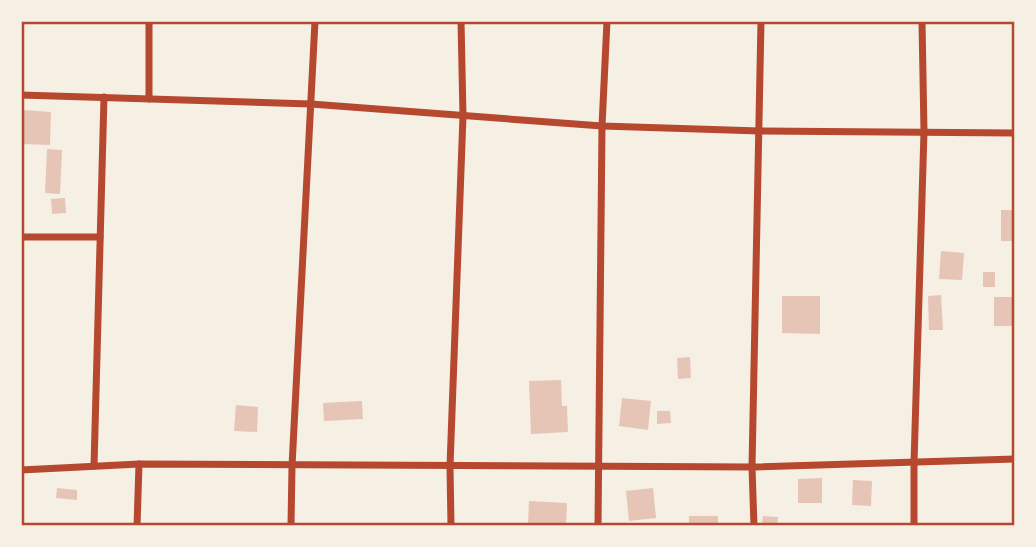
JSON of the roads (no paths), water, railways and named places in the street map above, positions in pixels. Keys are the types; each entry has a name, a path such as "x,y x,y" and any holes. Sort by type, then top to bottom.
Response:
{"street":[{"path":"149,21 149,99"},
{"path":"291,526 315,21"},
{"path":"451,526 450,466 463,116 461,21"},
{"path":"598,526 602,126 607,21"},
{"path":"754,526 752,467 761,21"},
{"path":"914,526 923,132 922,21"},
{"path":"21,95 310,104 602,126 760,131 1015,133"},
{"path":"94,467 104,97"},
{"path":"21,237 100,237"},
{"path":"21,470 139,464 752,467 1015,460"},
{"path":"137,526 139,464"}]}
